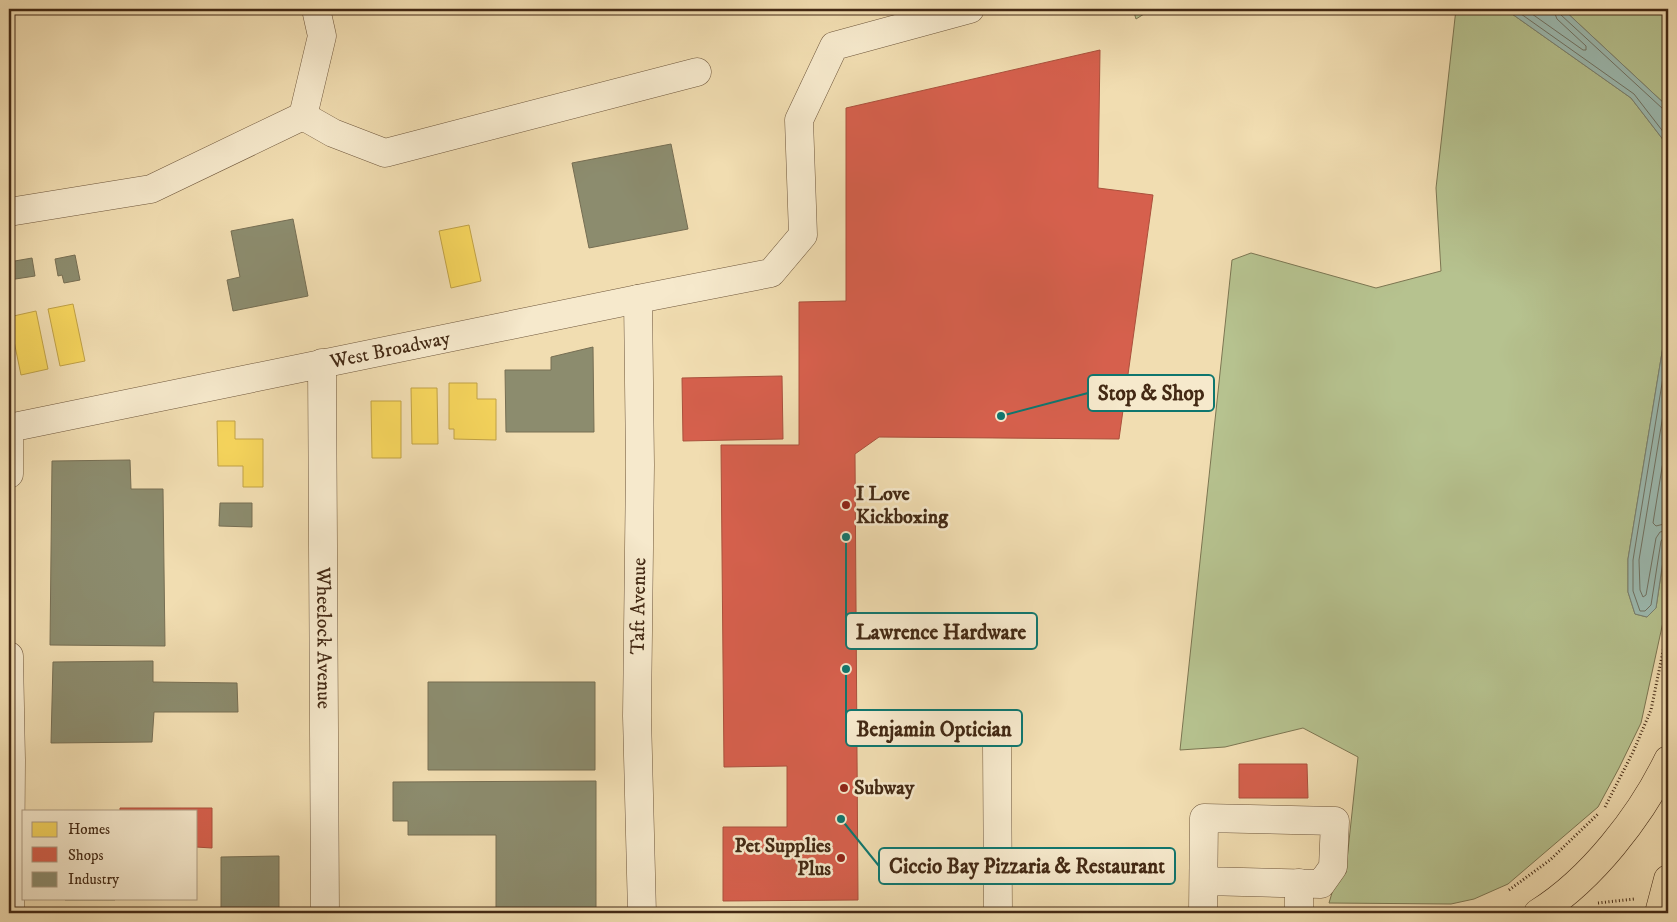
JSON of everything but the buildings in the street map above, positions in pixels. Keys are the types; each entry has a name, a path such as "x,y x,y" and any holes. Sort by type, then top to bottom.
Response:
{"highway":[{"path":"1538,913 1573,886 1623,834 1643,805 1668,760"},
{"path":"1650,906 1668,879"}],"street":[{"path":"303,116 322,36 316,9"},
{"name":"West Broadway","path":"9,428 771,273 803,235 799,120 834,46 970,9"},
{"path":"303,116 332,133 384,153 697,72"},
{"path":"9,212 151,189 303,116"},
{"name":"Taft Avenue","path":"638,299 640,465 638,716 642,913"},
{"name":"Wheelock Avenue","path":"322,363 325,913"},
{"path":"9,428 9,474"},
{"path":"9,656 11,760 10,913"},
{"path":"997,744 998,913"},
{"path":"1204,881 1321,884 1333,867 1335,821 1204,818 1204,881 1204,913"},
{"path":"1299,883 1299,913"}],"path":[{"path":"1509,890 1550,860 1603,810 1633,752 1651,710 1668,627"},
{"path":"1589,904 1628,899 1650,906"}],"green space":[{"path":"1133,9 1152,9 1136,19"},
{"path":"1456,9 1505,9 1631,98 1668,146 1668,316 1628,559 1628,592 1635,614 1647,617 1656,608 1668,527 1668,599 1641,723 1598,807 1508,884 1474,899 1451,904 1329,903 1334,886 1346,869 1358,757 1303,728 1225,747 1180,750 1232,260 1251,253 1376,288 1441,271 1436,188"},
{"path":"1563,9 1668,9 1668,107"}],"water":[{"path":"1505,9 1563,9 1668,107 1668,146 1631,98"},
{"path":"1668,316 1668,527 1656,608 1647,617 1635,614 1628,592 1628,559"}],"place":[{"name":"Stop & Shop","path":"1001,416"},
{"name":"I Love Kickboxing","path":"846,505"},
{"name":"Lawrence Hardware","path":"846,537"},
{"name":"Benjamin Optician","path":"846,669"},
{"name":"Subway","path":"844,788"},
{"name":"Ciccio Bay Pizzaria & Restaurant","path":"841,819"},
{"name":"Pet Supplies Plus","path":"841,858"}]}
